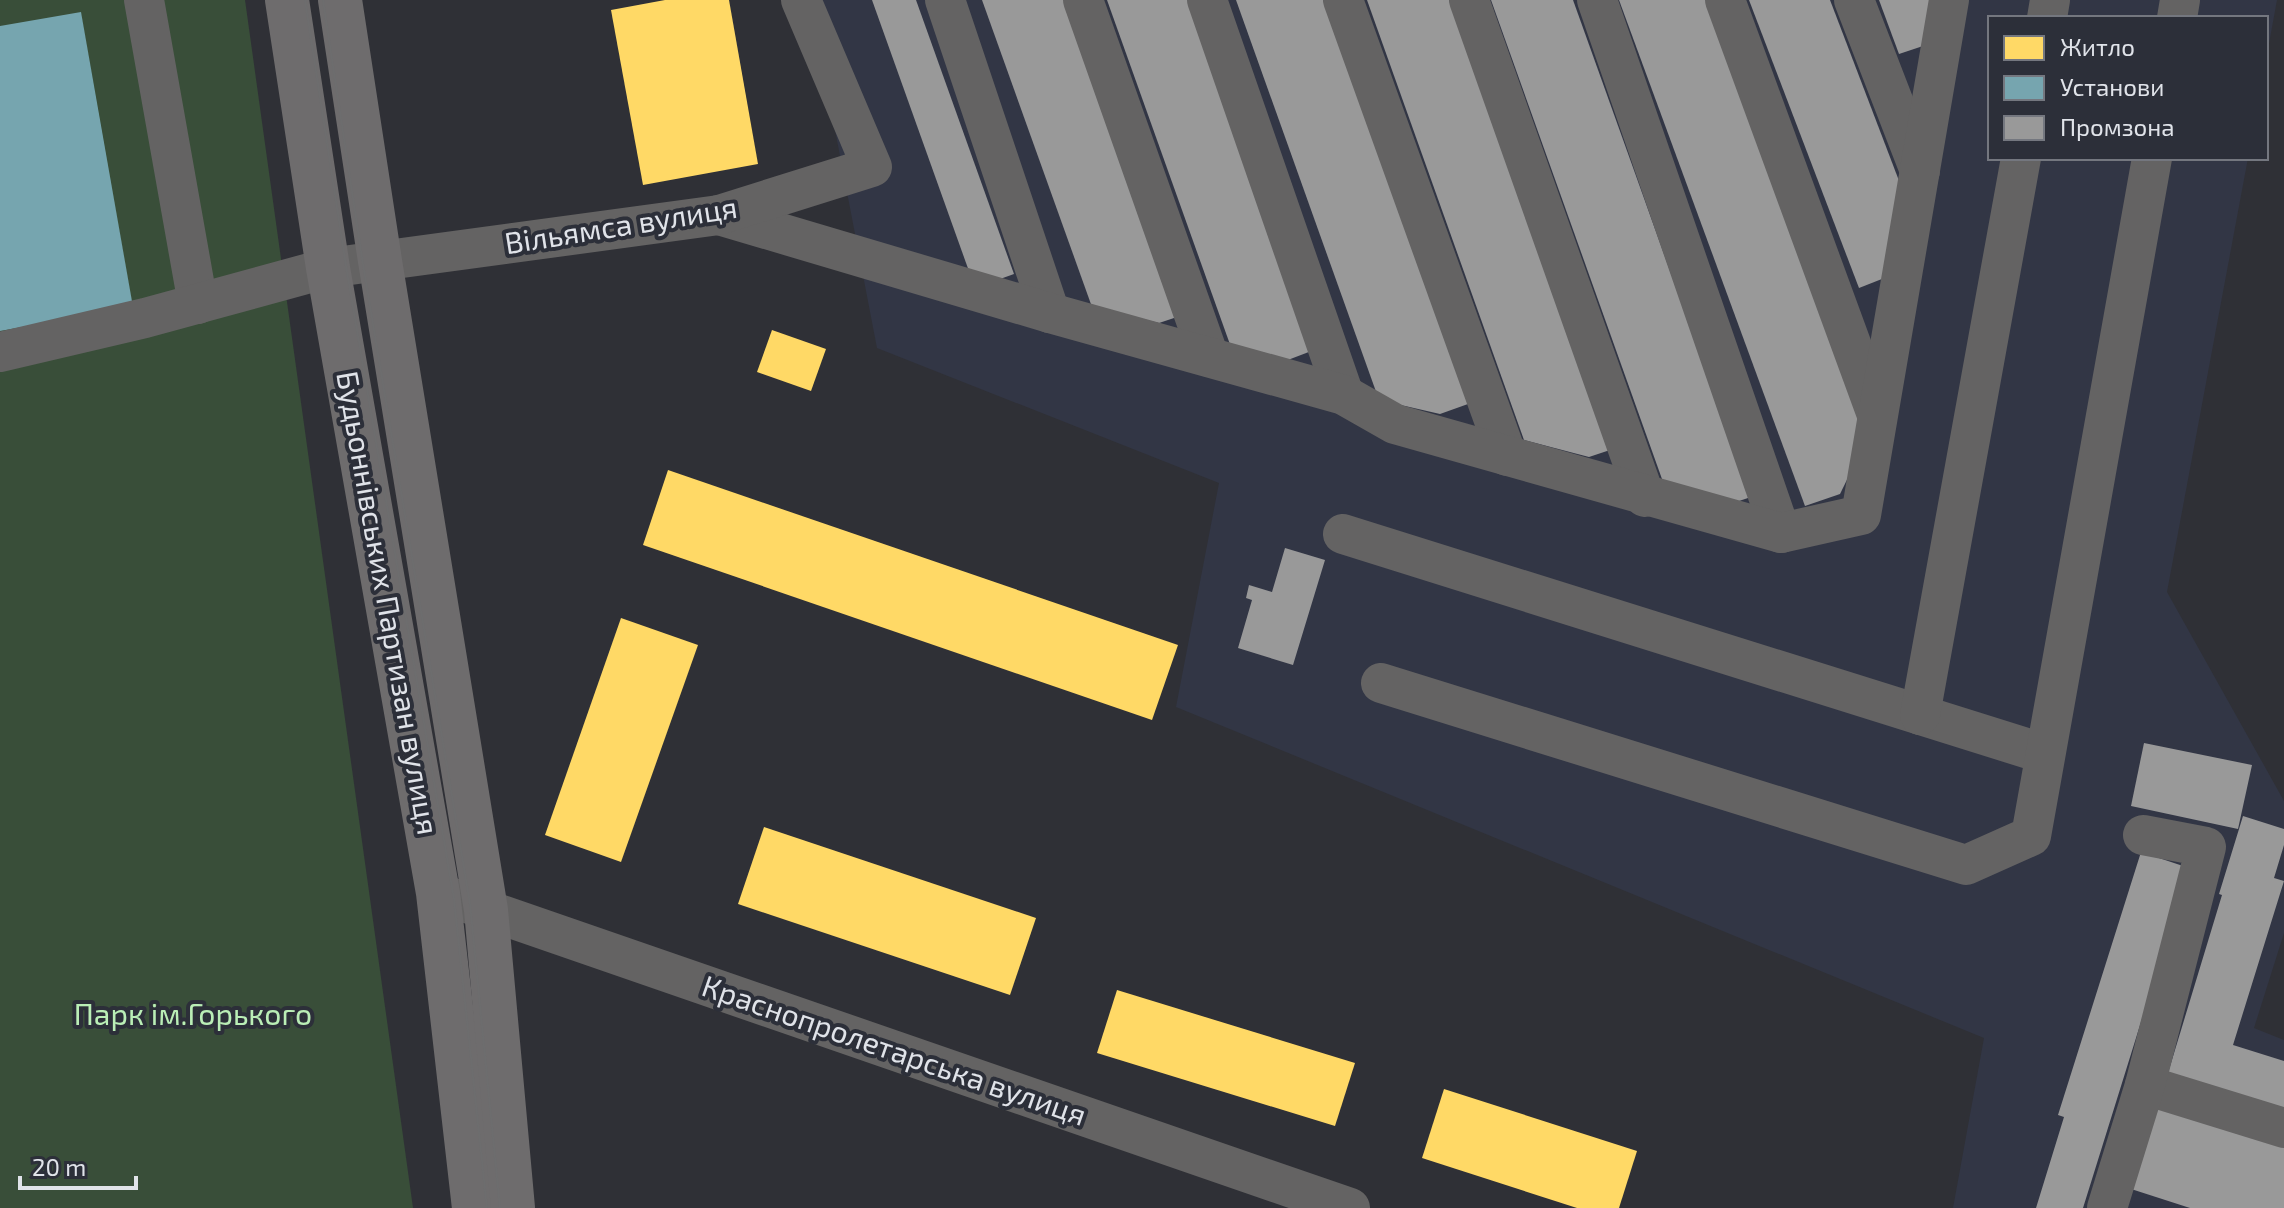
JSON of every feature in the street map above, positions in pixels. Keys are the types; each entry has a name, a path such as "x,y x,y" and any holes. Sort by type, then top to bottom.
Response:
{"main road":[{"name":"Будьоннівських Партизан вулиця","path":"287,0 328,268 438,893 474,1208"},
{"name":"Будьоннівських Партизан вулиця","path":"340,0 486,910 513,1208"}],"street":[{"path":"144,0 198,304"},
{"name":"Вільямса вулиця","path":"0,352 198,304 328,268 719,215 872,167 801,0"},
{"path":"945,0 1050,313"},
{"path":"1083,0 1209,357"},
{"path":"1207,0 1344,395"},
{"path":"1343,0 1507,456"},
{"path":"1469,0 1645,497"},
{"path":"1597,0 1781,533"},
{"path":"1725,0 1878,415"},
{"path":"1854,0 1920,171"},
{"path":"719,215 1050,313 1344,395 1395,424 1781,533 1861,515 1949,0"},
{"path":"1920,715 2021,160"},
{"path":"1381,683 1966,865 2031,836 2152,160"},
{"path":"1343,534 2045,754"},
{"path":"2107,1208 2145,1085 2206,847 2143,835"},
{"name":"Краснопролетарська вулиця","path":"438,893 1350,1208"},
{"path":"2145,1085 2284,1128"}],"shaded area":[{"path":"810,0 2277,0 2268,49 2268,16 1988,16 1988,160 2248,160 2167,592 2284,801 2284,933 2254,1028 2284,1040 2284,1208 1953,1208 1984,1038 1176,707 1219,483 877,348"}],"green space":[{"name":"Парк iм.Горького","path":"0,0 245,0 413,1208 0,1208"}],"building: Житло":[{"path":"665,0 729,0 758,164 643,185 611,10"},
{"path":"772,330 826,349 811,391 757,372"},
{"path":"668,470 1178,645 1152,720 643,545"},
{"path":"621,618 698,645 621,862 545,835"},
{"path":"764,827 1036,918 1010,995 738,904"},
{"path":"1117,990 1355,1063 1335,1126 1097,1053"},
{"path":"1444,1089 1637,1151 1619,1208 1577,1208 1422,1158"}],"building: Установи":[{"path":"81,12 133,307 0,331 0,26"}],"building: Промзона":[{"path":"872,0 916,0 1014,274 975,288"},
{"path":"982,0 1064,0 1177,317 1159,323 1092,307"},
{"path":"1107,0 1189,0 1314,350 1280,363 1232,350"},
{"path":"1236,0 1323,0 1468,404 1440,414 1379,400"},
{"path":"1367,0 1449,0 1610,450 1589,457 1524,440"},
{"path":"1491,0 1573,0 1751,497 1730,504 1667,493"},
{"path":"1619,0 1708,0 1868,437 1840,494 1805,506"},
{"path":"1749,0 1830,0 1901,186 1887,277 1859,288"},
{"path":"1879,0 1934,0 1926,45 1899,54"},
{"path":"1285,548 1325,560 1293,665 1238,648 1252,600 1246,598 1249,585 1272,592"},
{"path":"2144,743 2252,765 2238,829 2131,806"},
{"path":"2243,816 2284,829 2284,845 2274,878 2284,881 2233,1045 2284,1061 2284,1109 2168,1073"},
{"path":"2141,852 2189,868 2083,1208 2036,1208 2064,1117 2058,1115"},
{"path":"2155,1103 2284,1145 2284,1208 2190,1208 2128,1188"}],"tram line":[{"path":"305,0 346,266 454,899 487,1208"},
{"path":"323,0 363,264 470,904 500,1208"}]}
